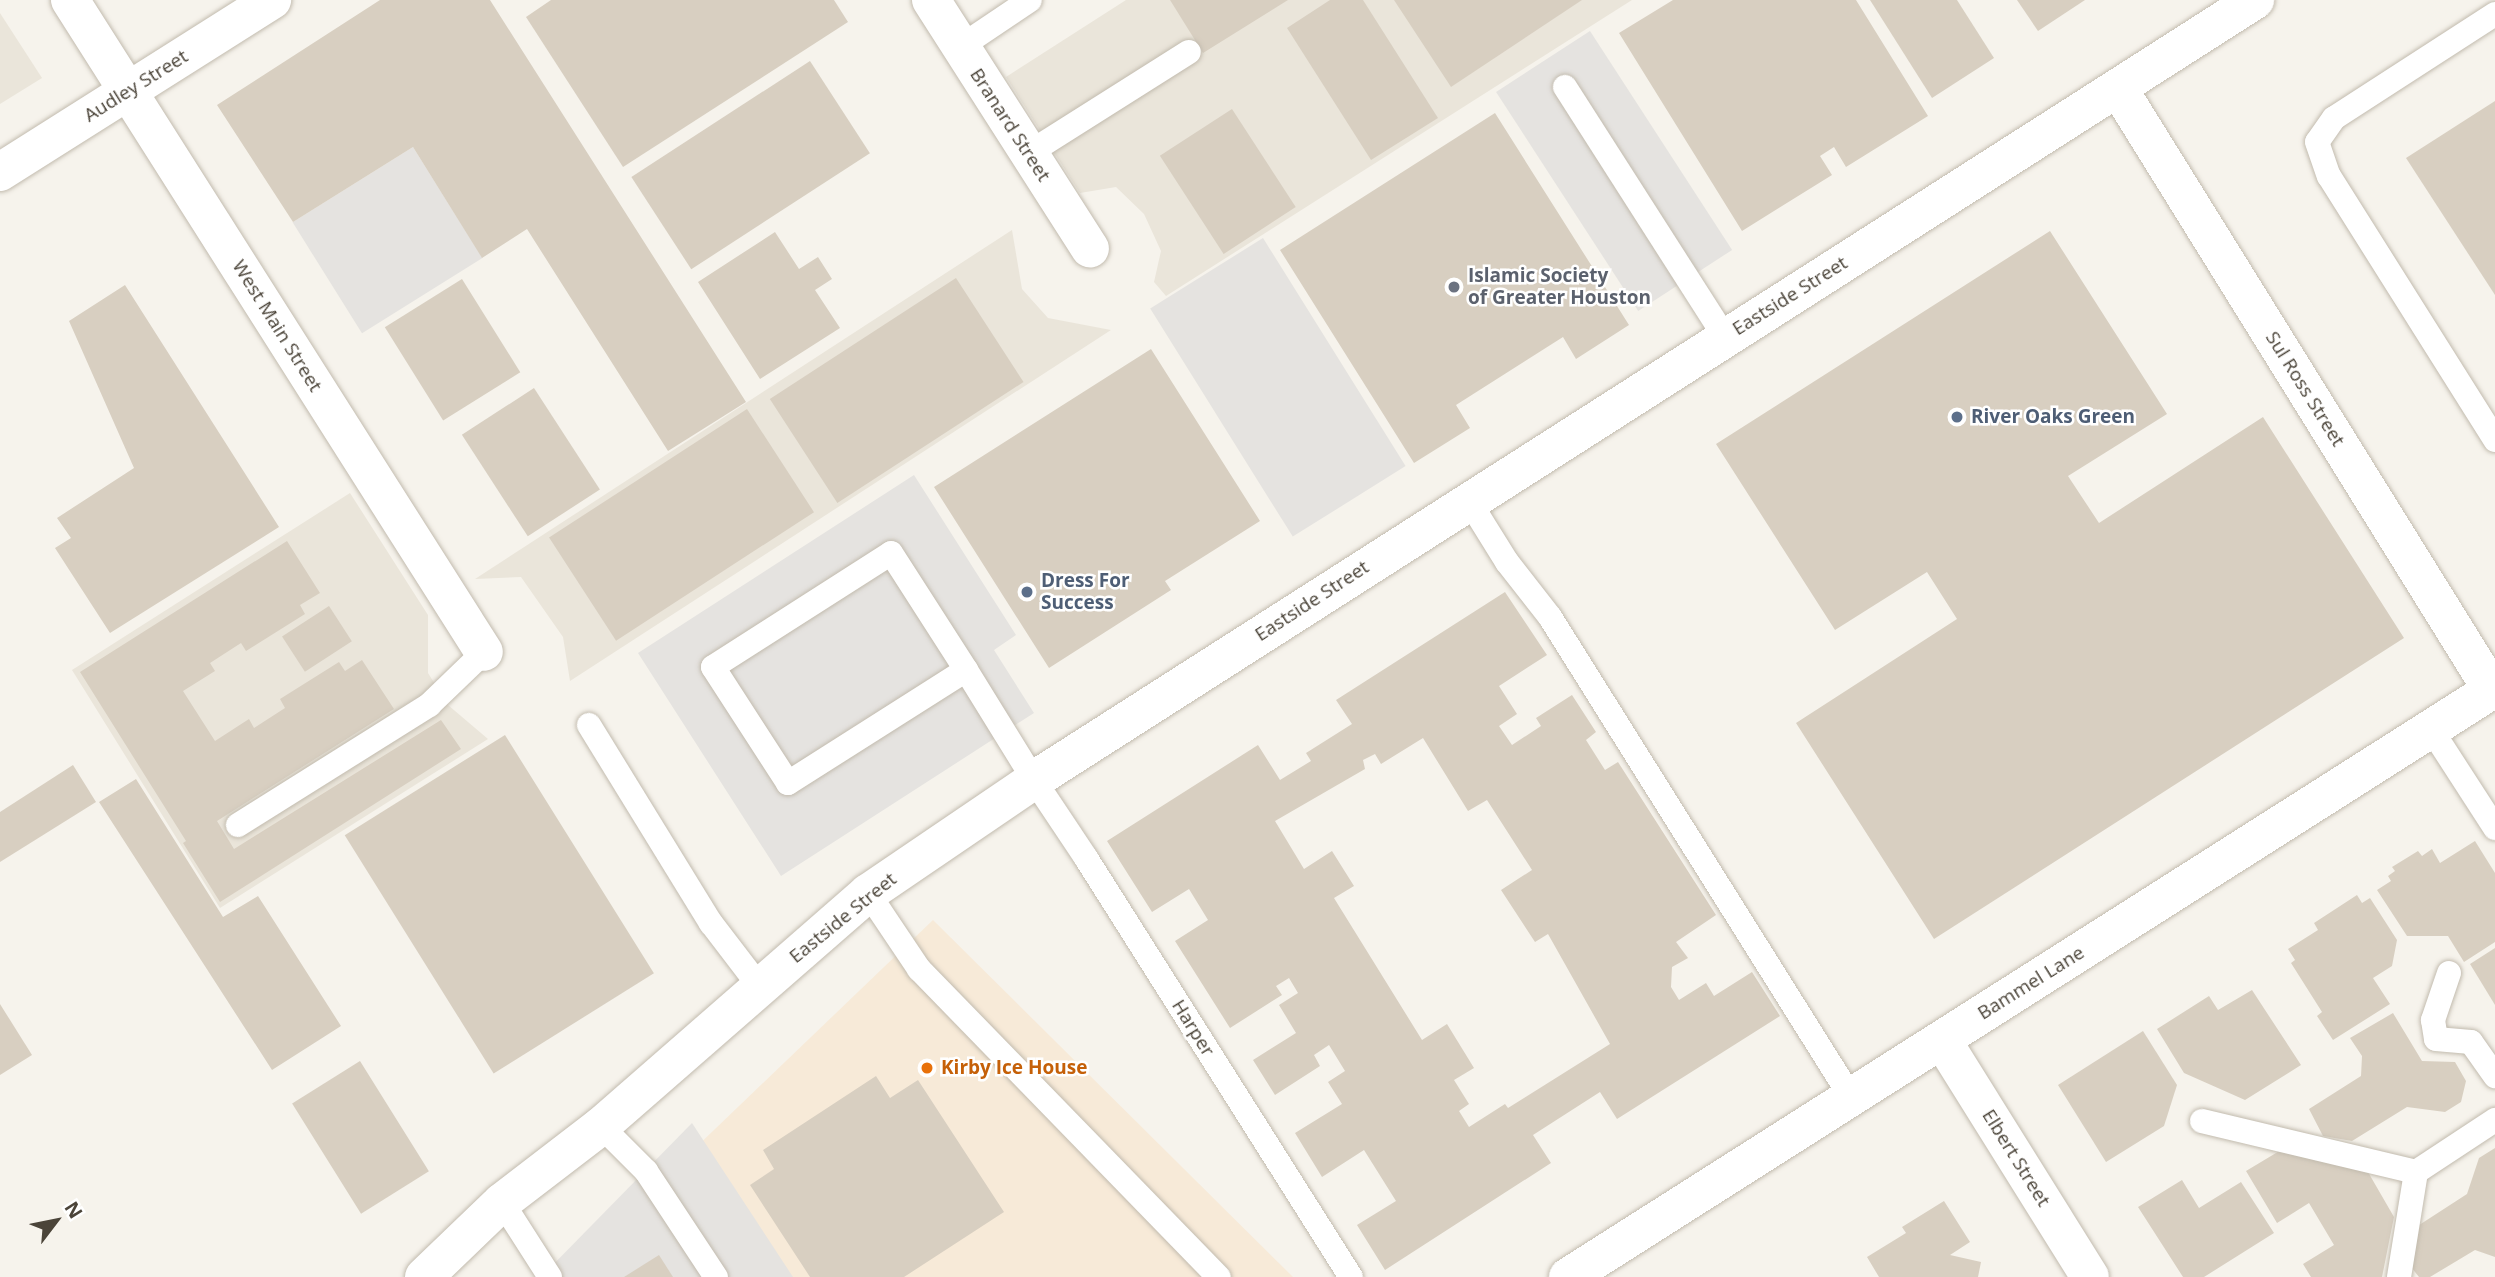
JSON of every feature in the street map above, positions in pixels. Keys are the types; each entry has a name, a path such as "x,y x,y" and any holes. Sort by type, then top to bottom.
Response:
{"street":[{"name":"West Main Street","path":"70,0 484,652"},
{"name":"Audley Street","path":"0,172 272,0"},
{"name":"Branard Street","path":"931,0 1090,249"},
{"name":"Eastside Street","path":"424,1277 502,1202 601,1126 868,893 1034,779 2255,0"},
{"name":"Sul Ross Street","path":"2118,88 2494,689"},
{"name":"Bammel Lane","path":"1568,1277 2494,689"},
{"name":"Elbert Street","path":"1942,1040 2090,1277"}],"lane":[{"path":"960,47 1030,0"},
{"path":"2495,14 2334,118 2317,142 2329,176 2495,440"},
{"path":"1028,153 1189,52"},
{"path":"1565,87 1725,337"},
{"path":"1469,502 1507,562 1550,617 1851,1097"},
{"name":"Harper","path":"966,670 788,783 713,667 891,554 966,670 1350,1277"},
{"path":"238,825 429,705 484,652"},
{"path":"589,725 711,923 760,987"},
{"path":"2431,729 2495,828"},
{"path":"868,893 919,969 1219,1277"},
{"path":"2449,973 2433,1020 2436,1039 2471,1042 2495,1076"},
{"path":"2202,1121 2416,1172 2495,1120"},
{"path":"601,1126 646,1171 716,1277"},
{"path":"2399,1277 2416,1172"},
{"path":"502,1202 550,1277"}],"shaded area":[{"path":"1126,0 1632,0 1166,296 1154,282 1161,251 1144,214 1116,187 1080,193 1006,77"},
{"path":"0,13 42,78 0,104"},
{"path":"1590,31 1732,250 1638,311 1496,92"},
{"path":"413,147 482,258 362,333 293,222"},
{"path":"1012,230 1022,289 1048,318 1111,330 570,681 563,637 521,577 475,579"},
{"path":"1263,238 1406,466 1293,537 1150,308"},
{"path":"914,475 1016,635 994,650 1034,713 781,876 638,653"},
{"path":"350,493 428,615 428,673 448,705 488,739 220,908 72,670"},
{"path":"933,920 1293,1277 567,1277 565,1273"},
{"path":"692,1123 793,1277 541,1277"}],"building":[{"path":"380,0 490,0 746,402 668,451 527,229 482,258 413,147 293,222 217,105"},
{"path":"551,0 834,0 848,22 623,167 526,17"},
{"path":"1170,0 1288,0 1203,53"},
{"path":"1330,0 1363,0 1438,118 1371,160 1287,28"},
{"path":"1394,0 1582,0 1451,87"},
{"path":"1673,0 1856,0 1928,116 1846,167 1834,147 1820,156 1832,175 1742,231 1619,33"},
{"path":"1870,0 1957,0 1994,58 1932,98"},
{"path":"2017,0 2085,0 2038,31"},
{"path":"810,61 870,153 691,269 631,177"},
{"path":"2495,101 2495,295 2406,158"},
{"path":"1232,109 1296,207 1224,254 1160,156"},
{"name":"Islamic Society of Greater Houston","path":"1495,113 1629,325 1576,359 1563,337 1456,405 1470,428 1414,463 1280,250"},
{"path":"2050,231 2167,414 2068,476 2099,523 2263,417 2404,638 1934,939 1796,723 1957,619 1927,572 1835,630 1716,444"},
{"path":"775,232 799,269 818,257 832,279 815,290 840,328 760,379 698,282"},
{"path":"956,278 1024,382 837,503 770,399"},
{"path":"462,279 520,372 443,421 385,327"},
{"path":"125,285 279,527 110,633 55,548 71,538 57,518 134,468 69,321"},
{"path":"1151,349 1260,521 1165,581 1171,590 1049,668 934,487"},
{"path":"534,388 600,489 528,536 462,435"},
{"path":"747,409 814,512 616,641 549,538"},
{"path":"287,541 320,593 300,605 305,614 246,651 241,643 210,663 215,671 183,691 215,741 249,719 254,728 285,708 280,699 339,662 345,671 362,660 394,709 217,821 234,849 441,720 461,749 220,902 183,843 186,841 80,672"},
{"path":"1505,592 1547,655 1499,686 1517,714 1499,726 1512,745 1541,726 1536,718 1572,695 1596,732 1586,740 1605,770 1618,762 1716,915 1676,942 1688,958 1672,967 1671,987 1679,1000 1706,983 1714,996 1752,972 1780,1016 1617,1119 1600,1092 1533,1135 1551,1163 1385,1270 1357,1225 1396,1201 1364,1150 1322,1177 1295,1133 1342,1104 1328,1082 1345,1071 1329,1045 1314,1055 1320,1066 1275,1095 1253,1060 1296,1033 1279,1005 1298,993 1289,978 1276,986 1282,995 1230,1028 1175,941 1208,920 1189,889 1152,912 1107,841 1258,745 1280,780 1311,761 1306,753 1352,724 1336,700","holes":["1423,738 1468,811 1487,800 1532,870 1501,890 1535,942 1548,934 1610,1044 1508,1108 1505,1104 1469,1127 1459,1111 1469,1104 1454,1080 1474,1068 1447,1024 1422,1040 1334,898 1354,886 1332,851 1304,869 1275,821 1365,769 1363,760 1375,754 1381,764"]},
{"path":"329,606 352,641 305,672 282,636"},
{"path":"505,735 654,973 494,1073 345,835"},
{"path":"73,765 96,802 0,862 0,812"},
{"path":"136,779 223,917 258,896 341,1026 272,1070 99,802"},
{"path":"2475,841 2495,873 2495,942 2464,962 2448,936 2407,936 2377,890 2391,881 2388,876 2395,871 2392,867 2418,851 2422,856 2432,849 2440,863"},
{"path":"2357,895 2362,903 2370,898 2397,940 2392,966 2373,978 2390,1004 2333,1040 2317,1016 2322,1012 2291,963 2295,960 2288,949 2318,930 2314,923"},
{"path":"2495,948 2495,1005 2470,964"},
{"path":"2252,990 2301,1065 2245,1100 2184,1073 2157,1029 2209,996 2218,1010"},
{"path":"0,1004 32,1055 0,1075"},
{"path":"2393,1013 2422,1061 2455,1062 2466,1081 2461,1102 2445,1112 2407,1107 2352,1141 2323,1136 2309,1109 2361,1076 2362,1056 2350,1038"},
{"path":"2143,1031 2177,1085 2164,1126 2106,1162 2058,1085"},
{"path":"360,1061 429,1171 361,1214 292,1103"},
{"path":"876,1076 890,1098 918,1080 1004,1212 904,1277 810,1277 750,1185 774,1169 763,1150"},
{"path":"2286,1147 2368,1172 2394,1217 2382,1277 2311,1277 2303,1264 2334,1245 2309,1203 2277,1223 2246,1171"},
{"path":"2495,1148 2495,1257 2475,1250 2430,1277 2419,1277 2404,1258 2413,1229 2467,1194 2479,1158"},
{"path":"2182,1180 2199,1208 2241,1182 2274,1233 2204,1277 2183,1277 2138,1207"},
{"path":"1944,1201 1970,1242 1950,1255 1981,1262 1978,1277 1879,1277 1867,1257 1906,1233 1902,1227"},
{"path":"659,1255 673,1277 624,1277"}],"place":[{"name":"Islamic Society of Greater Houston","path":"1454,287"},
{"name":"River Oaks Green","path":"1957,417"},
{"name":"Dress For Success","path":"1027,592"},
{"name":"Kirby Ice House","path":"927,1068"}]}
